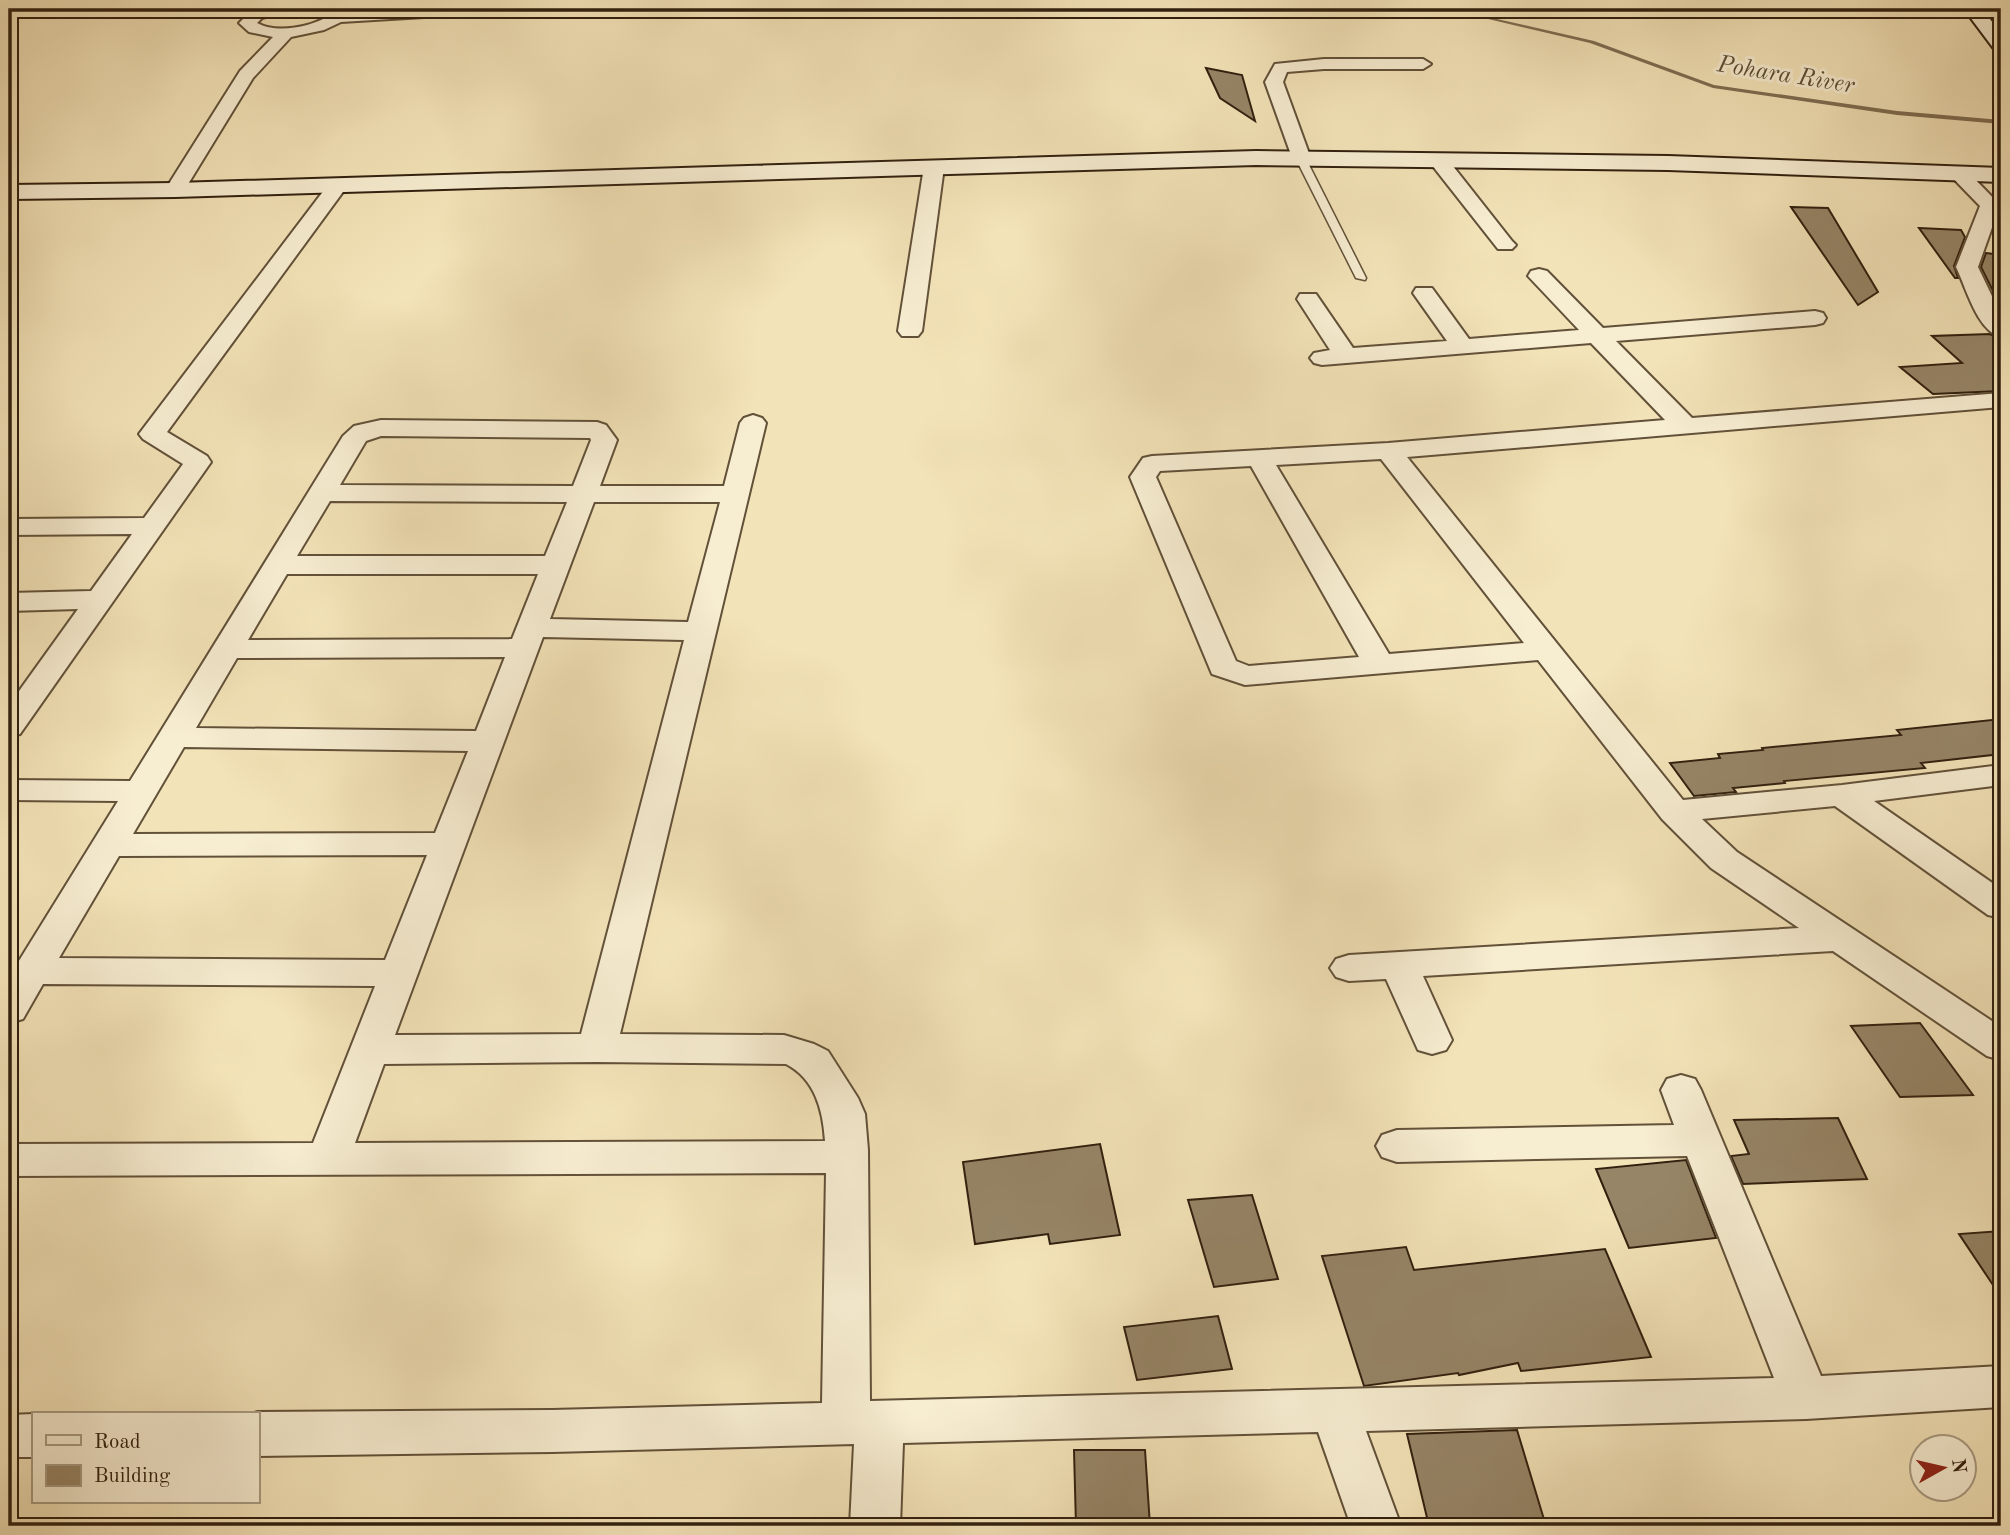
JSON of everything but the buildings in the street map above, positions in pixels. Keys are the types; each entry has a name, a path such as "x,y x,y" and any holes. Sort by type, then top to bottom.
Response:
{"street":[{"path":"278,9 256,15 247,23 258,30 286,32 313,28 333,13 429,14 474,9"},
{"path":"1973,9 2001,45"},
{"path":"175,190 246,75 286,32"},
{"path":"1301,159 1274,82 1281,68 1324,64 1423,64"},
{"path":"9,192 175,190 933,167 1301,159 1668,163 2001,175"},
{"path":"1438,160 1505,245"},
{"path":"910,331 933,167"},
{"path":"1958,173 1996,207 1967,267 1998,322"},
{"path":"9,727 198,462 152,434 338,185"},
{"path":"1539,276 1687,428"},
{"path":"1424,293 1463,346"},
{"path":"1308,299 1334,357 1815,318"},
{"path":"1546,650 1245,676 1223,667 1143,477 1152,464 1388,451 2001,400"},
{"path":"597,1048 753,423"},
{"path":"9,1009 356,436 363,431 381,428 597,430 604,440 327,1160"},
{"path":"1388,451 1674,811 1724,860 2001,1046"},
{"path":"1259,458 1379,664"},
{"path":"321,493 736,494"},
{"path":"9,527 153,526"},
{"path":"277,565 555,565"},
{"path":"9,602 100,600"},
{"path":"226,649 702,631"},
{"path":"9,682 42,681"},
{"path":"173,737 488,741"},
{"path":"1674,811 1842,795 2001,775"},
{"path":"9,790 140,791"},
{"path":"1842,795 2001,906"},
{"path":"108,845 448,844"},
{"path":"1349,968 1842,938"},
{"path":"1399,965 1432,1040"},
{"path":"32,971 399,973"},
{"path":"369,1050 784,1049 814,1061 838,1098 844,1114 863,1423 875,1526"},
{"path":"1681,1090 1806,1398"},
{"path":"1397,1146 1701,1140"},
{"path":"9,1160 846,1157"},
{"path":"259,1434 552,1431 1335,1411 1806,1398 2001,1387"},
{"path":"1335,1411 1376,1526"}],"lane":[{"path":"1301,159 1361,278"}],"waterway":[{"name":"Pohara River","path":"1448,9 1592,42 1713,86 1897,113 2001,122"}]}
